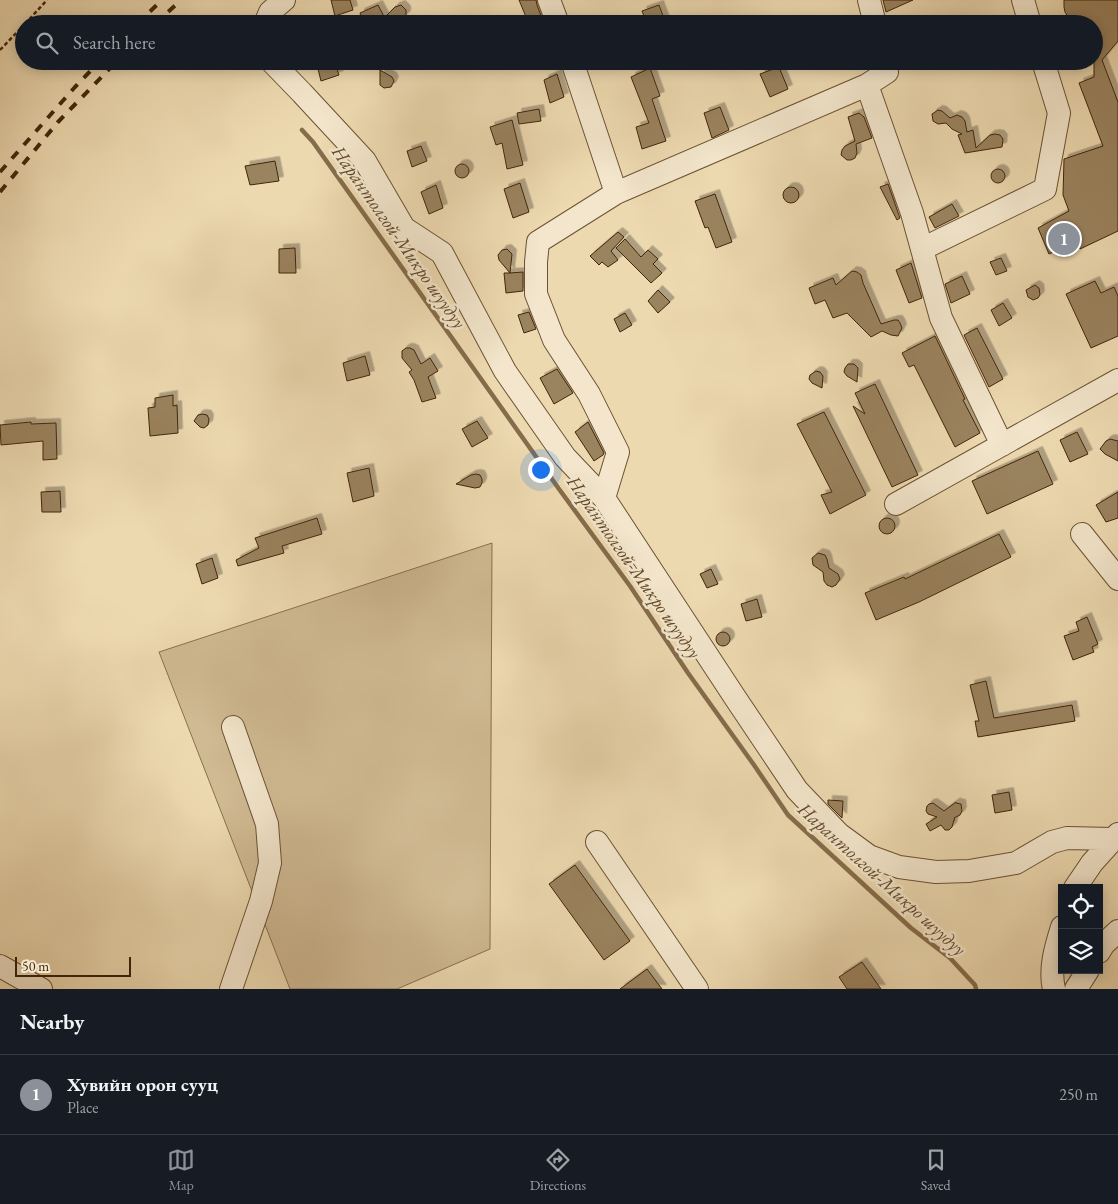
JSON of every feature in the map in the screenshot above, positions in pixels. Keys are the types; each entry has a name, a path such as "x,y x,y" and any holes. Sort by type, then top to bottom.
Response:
{"lane":[{"path":"269,15 284,0"},
{"path":"549,0 555,15"},
{"path":"869,0 873,15"},
{"path":"1023,0 1027,15"},
{"path":"280,70 365,161 404,228 442,253 505,371 565,457 604,498 797,790 839,834 869,856 900,867 936,872 969,871 1016,863 1052,842 1067,838 1116,837"},
{"path":"575,70 616,193"},
{"path":"604,498 618,452 589,394 554,340 536,294 538,242 616,193 867,85 887,72 886,70"},
{"path":"922,249 1045,189 1059,113 1045,70"},
{"path":"867,85 912,213 941,318 1002,445"},
{"path":"896,504 1118,380"},
{"path":"1082,534 1118,579"},
{"path":"231,989 261,901 270,863 268,824 233,726"},
{"path":"1078,884 1092,863 1116,837"},
{"path":"596,842 697,989"},
{"path":"1054,989 1052,981 1054,953 1061,929"},
{"path":"1103,946 1118,930"},
{"path":"0,966 42,989"},
{"path":"1076,989 1085,974"}],"path":[{"path":"33,15 47,0"},
{"path":"0,50 15,34"}],"shaded area":[{"path":"492,543 490,949 397,989 290,989 159,652"}],"building":[{"path":"331,0 350,0 353,10 335,15"},
{"path":"519,0 536,0 541,15 525,15"},
{"path":"883,0 913,0 886,12"},
{"path":"1064,0 1118,0 1118,41 1103,59 1103,15 1067,15"},
{"path":"378,5 383,15 361,15 360,13"},
{"path":"401,5 406,10 406,15 387,15 395,7"},
{"path":"659,5 663,15 644,15 642,11"},
{"path":"1103,63 1118,102 1118,231 1080,249 1078,242 1063,250 1063,248 1049,254 1038,228 1069,211 1063,195 1064,159 1103,146 1079,83 1094,77 1094,70 1103,70"},
{"path":"318,70 337,70 339,75 321,81"},
{"path":"380,70 392,77 394,81 391,87 384,88 380,85"},
{"path":"646,70 651,70 660,96 652,99 666,141 642,149 636,127 649,123 631,77"},
{"path":"771,70 780,70 788,89 770,97 760,74"},
{"path":"557,74 564,97 550,103 544,80"},
{"path":"720,107 729,130 712,138 704,113"},
{"path":"539,109 541,121 519,124 517,113"},
{"path":"938,110 950,118 957,115 962,117 965,121 967,132 973,130 976,148 990,135 995,134 1000,135 1003,139 1002,147 965,153 958,135 962,134 952,129 946,123 938,124 933,121 932,114"},
{"path":"859,113 864,117 872,138 856,144 857,153 855,158 847,160 841,155 842,150 845,146 855,141 848,117"},
{"path":"512,120 523,165 507,169 502,143 496,145 490,127"},
{"path":"421,146 427,161 412,167 407,151"},
{"path":"275,161 279,181 250,185 245,166"},
{"path":"459,164 465,164 469,171 465,178 459,178 455,174 455,168"},
{"path":"998,169 1003,171 1005,176 1003,181 998,183 993,181 991,176 993,171"},
{"path":"520,183 529,212 513,218 504,189"},
{"path":"888,184 900,218 897,220 880,187"},
{"path":"436,185 443,208 429,214 421,192"},
{"path":"791,187 797,189 799,195 797,201 791,203 785,201 783,195 785,189"},
{"path":"715,194 732,242 716,248 708,227 705,228 695,201"},
{"path":"952,204 959,216 935,228 929,217"},
{"path":"618,232 624,237 611,251 618,260 608,267 602,262 599,265 590,256"},
{"path":"625,239 641,257 648,250 658,259 653,264 662,273 651,283 616,248"},
{"path":"295,248 296,273 279,273 279,249"},
{"path":"507,249 512,254 510,273 499,260 498,255 502,250"},
{"path":"1001,258 1007,271 996,275 990,262"},
{"path":"911,263 922,298 909,303 896,270"},
{"path":"852,271 861,275 881,324 898,320 902,328 898,336 882,331 871,337 847,313 833,318 825,300 815,304 809,288 833,278 836,285"},
{"path":"523,272 523,291 506,293 504,273"},
{"path":"962,276 970,294 951,303 945,284"},
{"path":"1095,281 1101,293 1114,287 1118,296 1118,336 1091,348 1066,294"},
{"path":"1035,285 1039,288 1040,295 1033,300 1028,297 1026,290"},
{"path":"658,290 670,302 658,313 648,301"},
{"path":"1003,303 1012,318 999,326 991,310"},
{"path":"529,312 536,329 524,333 518,315"},
{"path":"625,313 632,325 620,332 614,319"},
{"path":"977,328 1003,379 989,387 964,335"},
{"path":"935,336 965,399 963,400 980,433 955,447 914,365 909,367 902,353"},
{"path":"406,348 414,350 421,364 430,358 438,371 428,377 436,398 422,402 409,372 412,370 402,358 402,351"},
{"path":"365,356 370,375 347,381 343,363"},
{"path":"848,364 854,364 858,368 857,382 844,372"},
{"path":"557,369 573,393 554,404 540,378"},
{"path":"816,371 820,372 823,376 822,388 812,383 809,379 810,375"},
{"path":"875,384 918,475 892,487 853,406 865,414 855,393"},
{"path":"173,395 173,406 177,405 178,433 150,436 148,408 155,407 155,398"},
{"path":"824,412 866,495 830,514 821,495 832,492 797,424"},
{"path":"198,415 207,415 209,419 208,425 204,428 194,421"},
{"path":"477,421 488,438 472,447 462,429"},
{"path":"31,422 31,424 56,423 57,459 43,460 43,441 1,445 0,425"},
{"path":"588,422 604,453 594,461 575,432"},
{"path":"1077,432 1088,454 1070,462 1060,440"},
{"path":"1110,439 1118,441 1118,461 1100,449"},
{"path":"1038,451 1053,484 987,514 972,481"},
{"path":"369,468 374,496 353,502 347,473"},
{"path":"471,475 480,475 482,479 480,487 475,488 456,484"},
{"path":"60,491 61,512 42,512 41,492"},
{"path":"1118,492 1118,518 1106,522 1096,505"},
{"path":"317,518 322,534 282,546 284,553 238,566 236,560 259,548 255,538"},
{"path":"887,518 893,520 895,526 893,532 887,534 881,532 879,526 881,520"},
{"path":"999,534 1011,557 919,602 876,620 865,593 904,577 905,579"},
{"path":"818,553 825,555 829,568 838,574 840,579 832,587 824,581 823,572 813,565 812,558"},
{"path":"212,558 218,578 202,584 196,564"},
{"path":"711,569 718,584 707,588 700,574"},
{"path":"757,599 762,617 746,621 741,604"},
{"path":"1087,617 1098,644 1092,647 1094,652 1073,660 1064,636 1079,631 1076,622"},
{"path":"720,632 726,632 730,639 726,646 720,646 716,642 716,636"},
{"path":"986,681 994,718 1072,705 1075,721 978,737 975,721 979,721 970,685"},
{"path":"1009,792 1012,810 995,813 992,795"},
{"path":"828,800 843,801 842,818 828,804"},
{"path":"956,802 961,804 962,811 960,815 954,818 952,827 949,830 945,830 941,825 930,831 926,824 937,817 928,814 926,811 927,806 933,803 944,811"},
{"path":"575,865 630,941 604,960 549,884"},
{"path":"862,962 881,989 847,989 839,977"},
{"path":"647,969 662,989 620,989"}],"waterway":[{"name":"Нарантолгой-Микро шуудуу","path":"302,130 313,142 630,586 688,673 788,815 911,928 950,958 975,985 976,989"}],"railway":[{"path":"146,15 162,0"},
{"path":"165,15 181,0"},
{"path":"0,172 91,70"},
{"path":"0,192 58,122 108,70"}],"place":[{"name":"Хувийн орон сууц","path":"1064,239"}]}
